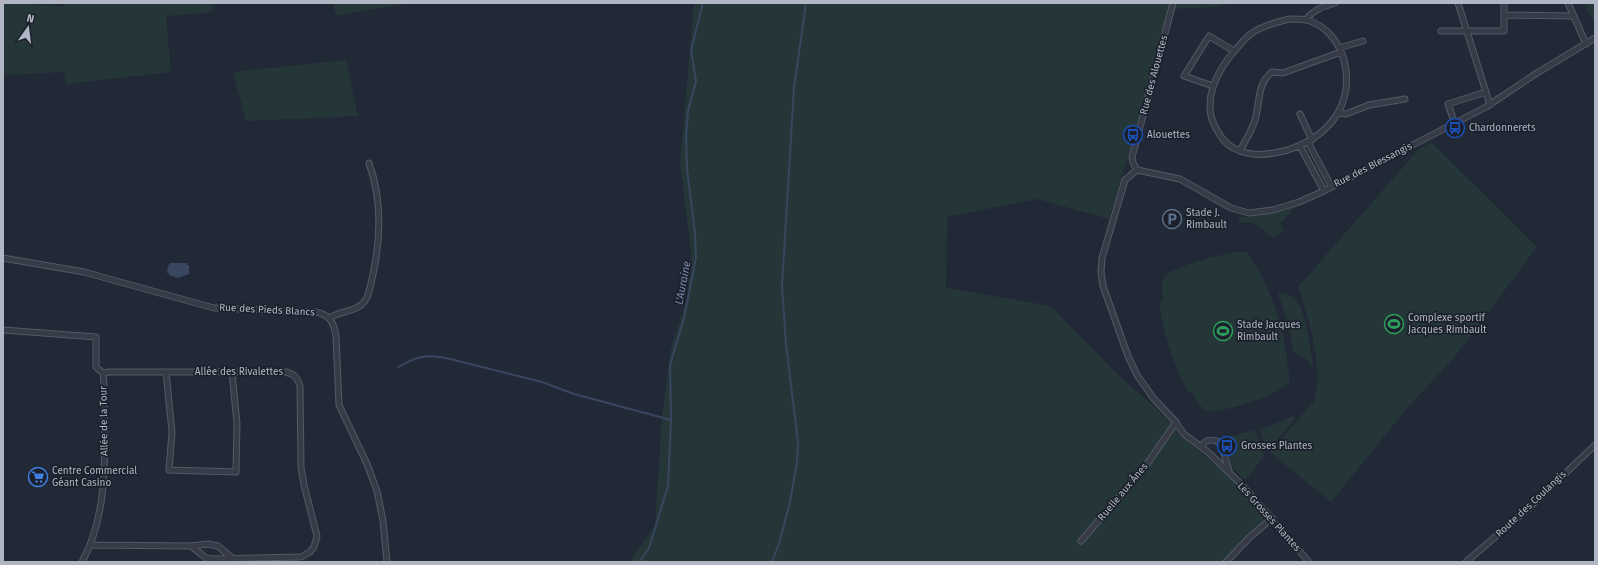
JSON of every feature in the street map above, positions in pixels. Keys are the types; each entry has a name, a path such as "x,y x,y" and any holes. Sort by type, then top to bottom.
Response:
{"street":[{"name":"Rue des Alouettes","path":"1137,170 1133,163 1132,157 1173,3"},
{"path":"1306,20 1322,8 1335,3"},
{"path":"1458,3 1490,104"},
{"path":"1441,31 1504,31 1504,3"},
{"path":"1568,3 1586,44"},
{"path":"1504,15 1574,16"},
{"path":"1289,19 1306,20 1331,36 1340,50 1347,72 1347,79 1343,100 1338,113 1323,131 1310,141 1278,153 1253,155 1240,151 1229,145 1221,138 1214,126 1210,104 1213,86 1220,69 1234,51 1254,32 1289,19"},
{"path":"1213,86 1184,76 1209,36 1234,51"},
{"name":"Rue des Blessangis","path":"1137,170 1180,179 1231,208 1249,214 1273,210 1298,202 1324,191 1331,186 1454,124 1490,104 1537,73 1595,38"},
{"path":"1240,151 1255,120 1261,88 1265,77 1272,72 1283,73 1363,41"},
{"path":"1454,124 1448,104 1486,92"},
{"path":"1338,113 1346,114 1369,105 1405,99"},
{"path":"1300,114 1310,141 1331,186"},
{"path":"1300,146 1324,191"},
{"path":"329,318 359,306 369,292 376,261 380,222 375,178 369,163"},
{"name":"Les Grosses Plantes","path":"1137,170 1125,180 1102,258 1101,272 1103,286 1117,326 1137,374 1154,399 1176,422 1184,434 1229,472 1272,518 1309,562"},
{"name":"Rue des Pieds Blancs","path":"3,258 84,272 214,308 315,312 321,313 329,318 334,327 336,336 339,405 367,464 377,491 383,521 387,562"},
{"path":"3,330 96,337 96,367 103,373"},
{"path":"166,372 172,426 169,470 236,472 237,424 232,372"},
{"name":"Allée des Rivalettes","path":"103,373 286,372 293,374 298,378 300,386 301,467 317,536 314,547 310,552 301,557 212,559 206,558 191,546"},
{"name":"Allée de la Tour","path":"82,562 90,545 99,515 103,493 105,465 103,373"},
{"name":"Ruelle aux Ânes","path":"1081,541 1145,467 1160,443 1176,422"},
{"path":"1201,447 1204,442 1209,440 1215,440 1221,443 1229,472"},
{"name":"Route des Coulangis","path":"1466,562 1530,507 1595,445"},
{"path":"1226,562 1249,538 1272,518"},
{"path":"90,545 191,546 208,544 218,546 232,558"}],"shaded area":[{"path":"3,3 63,7 64,3 212,3 213,12 166,16 171,72 66,84 64,72 3,75"},
{"path":"333,3 409,3 336,16"},
{"path":"694,3 1230,3 1216,7 1172,9 1109,219 1037,199 947,217 946,288 1051,306 1114,371 1174,425 1177,433 1273,512 1223,562 629,562 655,526 662,415 671,348 687,298 691,251 680,163"},
{"path":"1583,3 1595,3 1594,21"},
{"path":"346,60 358,116 246,121 233,72"},
{"name":"Complexe sportif Jacques Rimbault","path":"1431,142 1537,247 1453,359 1408,407 1331,502 1270,452 1314,401 1317,389 1318,375 1314,344 1298,287 1419,149"},
{"path":"1292,206 1295,207 1294,209 1280,223 1284,230 1273,238 1255,224 1247,222 1241,223 1239,221 1239,217 1263,215"},
{"name":"Stade Jacques Rimbault","path":"1243,251 1248,253 1264,281 1279,319 1285,346 1289,382 1275,392 1251,402 1226,409 1208,411 1200,406 1192,392 1189,394 1170,349 1163,325 1159,301 1163,301 1162,281 1168,274 1176,269 1213,257"},
{"path":"1278,292 1293,297 1300,307 1308,334 1313,369 1305,358 1294,353 1288,323"},
{"path":"1293,416 1295,419 1267,450 1260,430"},
{"path":"1255,430 1264,456 1248,477 1244,479 1233,469 1228,444 1221,439"}],"water":[{"path":"170,263 187,263 187,265 189,265 189,274 178,278 169,275 169,273 167,273 168,265"}],"waterway":[{"name":"L'Auraine","path":"639,562 649,548 668,486 671,419 670,365 684,318 696,258 695,233 687,169 686,138 688,111 696,81 691,50 703,3"},
{"path":"772,562 779,544 790,502 797,462 798,442 786,344 782,286 794,88 806,3"},
{"path":"398,367 426,356 446,358 542,382 574,394 671,420"}],"place":[{"name":"Chardonnerets","path":"1455,128"},
{"name":"Alouettes","path":"1133,135"},
{"name":"Stade J. Rimbault","path":"1172,219"},
{"name":"Complexe sportif Jacques Rimbault","path":"1394,324"},
{"name":"Stade Jacques Rimbault","path":"1223,331"},
{"name":"Grosses Plantes","path":"1227,446"},
{"name":"Centre Commercial Géant Casino","path":"38,477"}]}
